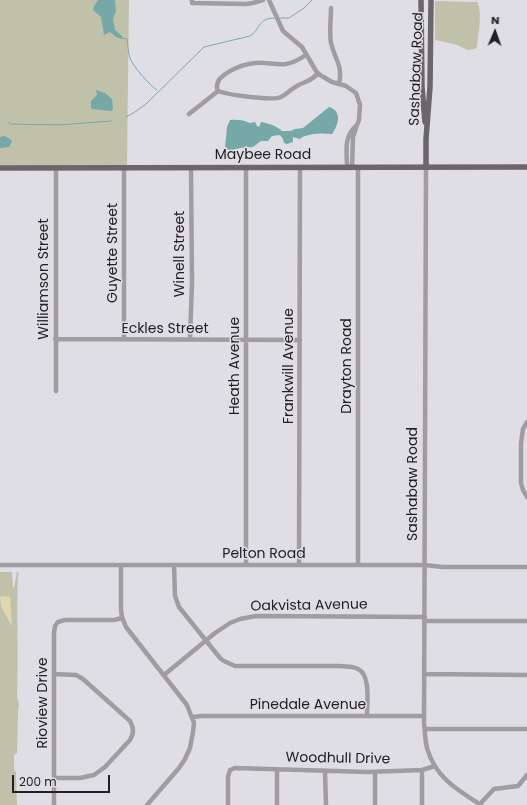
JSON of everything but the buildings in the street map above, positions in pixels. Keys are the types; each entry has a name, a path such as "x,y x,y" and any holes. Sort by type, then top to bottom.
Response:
{"main road":[{"name":"Sashabaw Road","path":"421,0 426,167"},
{"name":"Sashabaw Road","path":"426,139 431,72 431,0"},
{"path":"422,68 425,75 431,72"},
{"name":"Maybee Road","path":"0,168 527,167"}],"street":[{"path":"192,2 253,3 263,0"},
{"path":"269,0 283,31 296,41 318,73 332,82 351,89 359,98 360,114 350,142 349,167"},
{"path":"331,8 330,36 332,47 340,67 339,84"},
{"path":"218,91 217,85 219,79 223,75 239,67 257,62 287,64 306,55"},
{"path":"190,114 218,91 257,97 276,98 297,85 312,80 318,73"},
{"name":"Heath Avenue","path":"246,167 246,565"},
{"name":"Frankwill Avenue","path":"299,565 300,167"},
{"name":"Drayton Road","path":"358,167 358,565"},
{"name":"Sashabaw Road","path":"426,167 425,729 427,747 435,766 451,785 480,805"},
{"name":"Williamson Street","path":"56,168 56,391"},
{"name":"Guyette Street","path":"124,168 124,339"},
{"name":"Winell Street","path":"190,340 192,289 191,168"},
{"name":"Eckles Street","path":"55,339 300,340"},
{"path":"527,422 523,429 521,443 521,476 523,490 527,497"},
{"name":"Pelton Road","path":"0,565 425,565 442,567 527,567"},
{"path":"121,565 122,618 126,627 187,704 193,717 193,732 190,748 185,759 148,805"},
{"path":"174,565 175,596 177,602 184,614 220,658 235,666 340,666 357,668 361,670 366,677 368,716"},
{"name":"Oakvista Avenue","path":"164,675 230,623 240,619 256,616 527,621"},
{"name":"Rioview Drive","path":"54,805 55,626 58,622 66,620 114,620 122,618"},
{"path":"54,674 76,675 83,679 130,721 133,729 133,735 100,772 80,778 54,778"},
{"path":"425,674 527,674"},
{"name":"Pinedale Avenue","path":"193,717 424,716"},
{"path":"425,729 527,729"},
{"name":"Woodhull Drive","path":"228,805 228,777 230,770 235,768 375,772 422,770 435,766"},
{"path":"277,769 277,805"},
{"path":"422,770 422,805"},
{"path":"325,771 326,805"},
{"path":"375,772 375,805"},
{"path":"480,805 494,788 518,786 527,775"}],"green space":[{"path":"0,0 129,0 127,167 0,167"},
{"path":"435,1 477,2 480,17 477,47 475,49 468,50 454,44 435,40"},
{"path":"17,571 20,575 19,574 18,576 17,606 17,697 19,703 17,753 14,755 14,770 16,772 17,805 0,805 0,572 12,572 14,588"}],"sand":[{"path":"0,597 10,597 12,625 1,606"}],"water":[{"path":"98,0 115,0 116,11 113,19 115,30 122,36 122,39 116,37 110,32 104,35 101,17 93,10"},
{"path":"96,90 105,93 112,99 112,111 92,109 91,101 97,95"},
{"path":"329,107 338,115 336,127 332,134 311,135 300,139 293,137 293,142 287,144 284,143 280,135 272,136 268,141 261,141 253,147 240,148 230,151 225,147 227,127 230,120 240,120 250,123 255,122 259,127 261,122 264,122 275,126 282,131 291,131 303,128"},
{"path":"4,136 12,141 9,147 0,148 0,137"}],"waterway":[{"path":"280,18 289,18 304,8 312,0"},
{"path":"126,117 146,104 204,47 250,36 256,31 262,22 274,18"},
{"path":"121,38 127,39 129,56 134,66 157,90"},
{"path":"8,122 10,124 59,125 111,121"}]}
